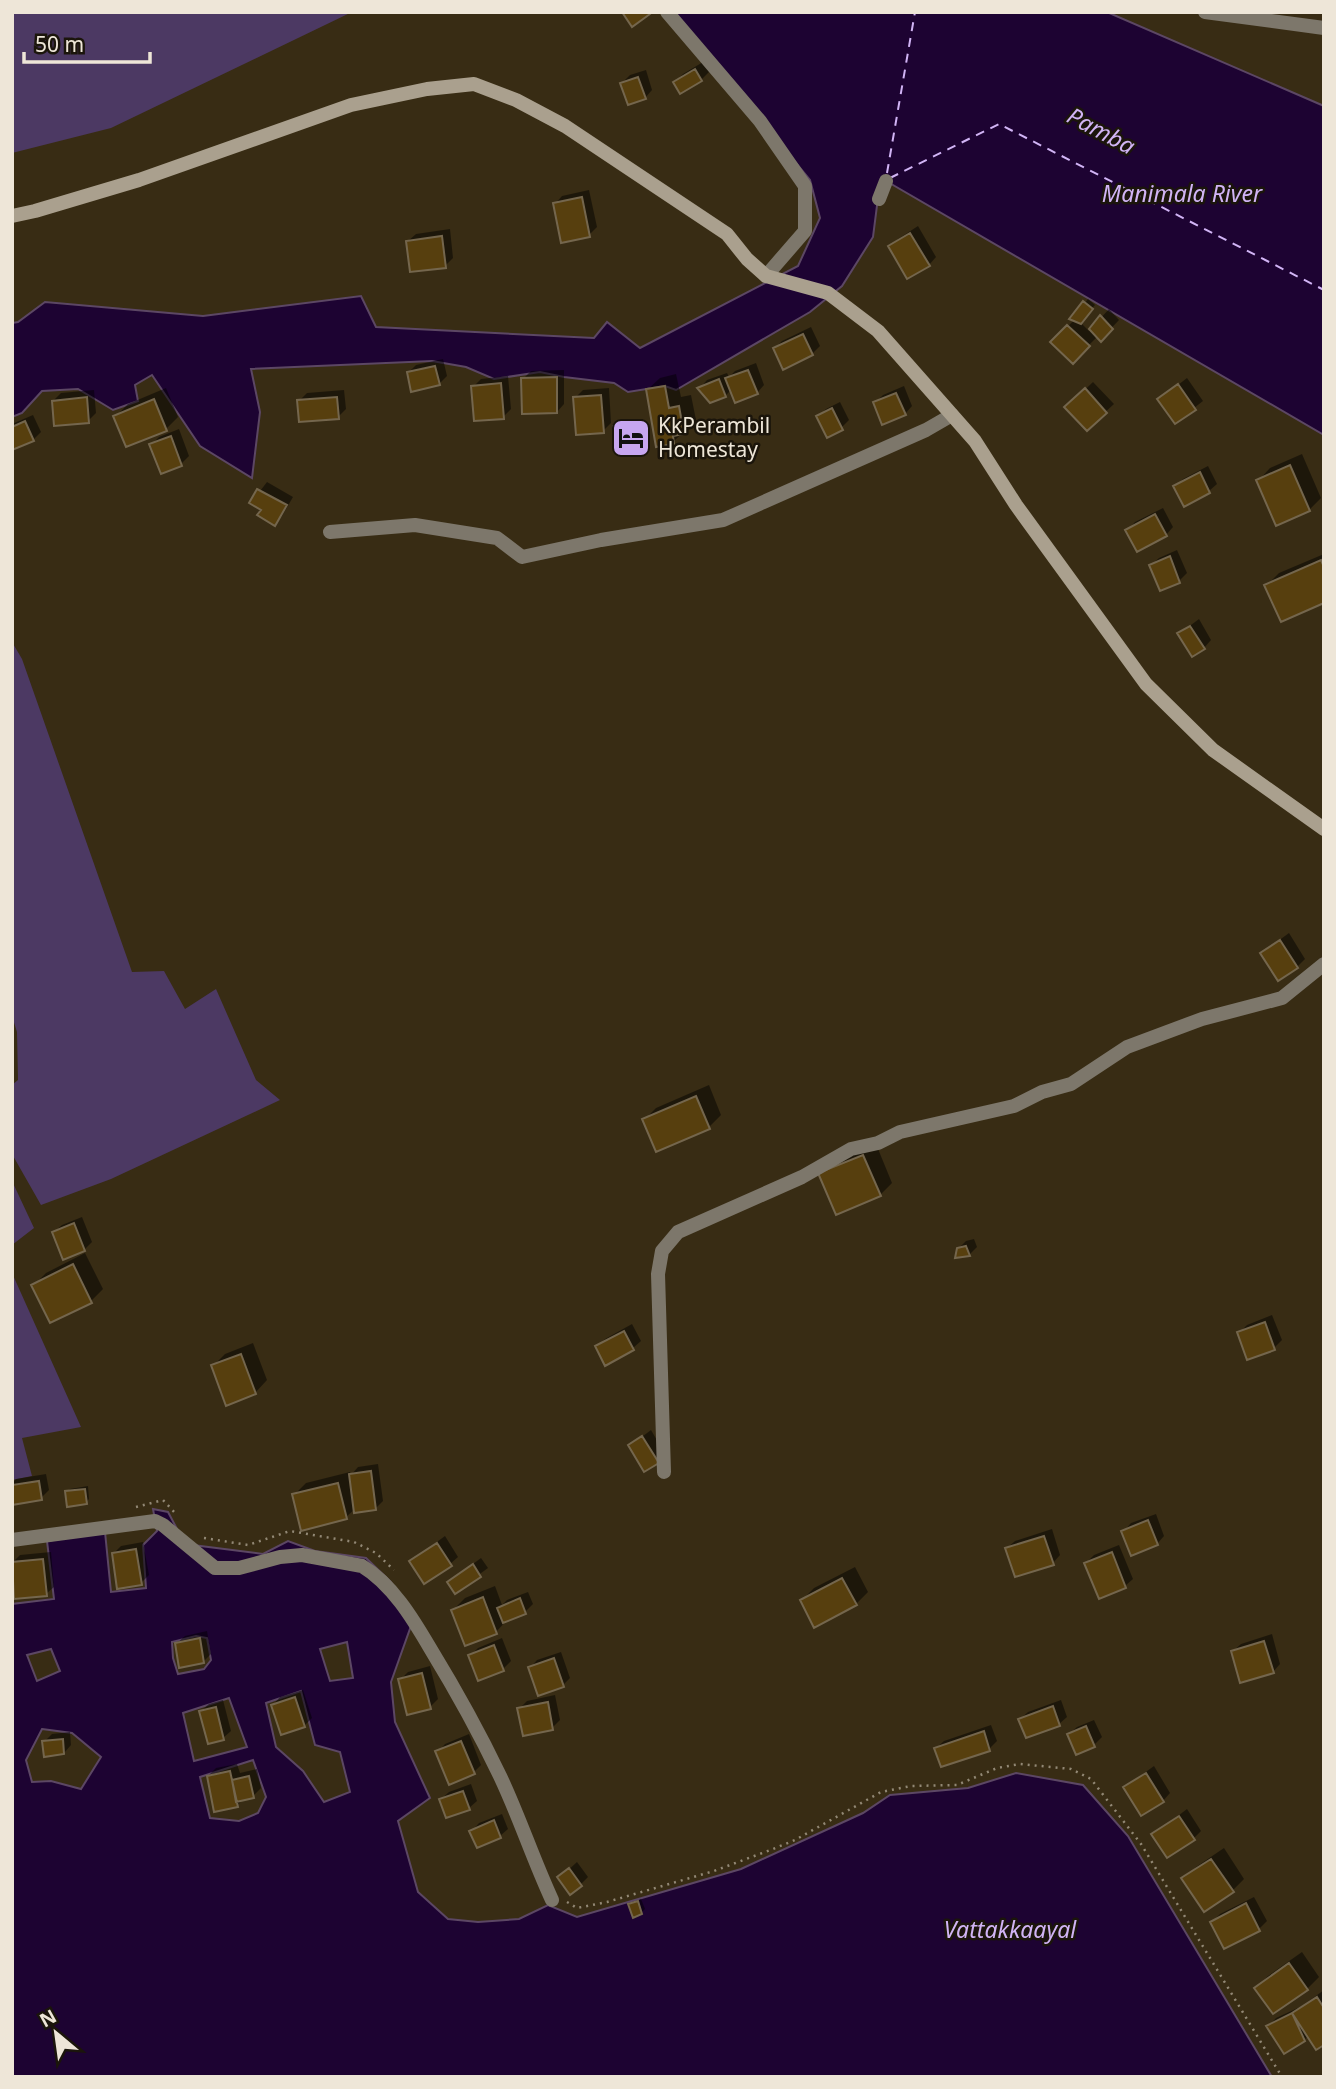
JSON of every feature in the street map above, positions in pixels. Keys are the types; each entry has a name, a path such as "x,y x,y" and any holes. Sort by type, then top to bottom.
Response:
{"main road":[{"path":"12,216 139,180 351,106 427,89 474,84 516,100 565,126 727,234 766,276 828,293 878,331 975,441 1016,505 1146,684 1213,750 1324,829"}],"street":[{"path":"667,12 760,121 805,186 805,231 766,276"},
{"path":"1205,12 1324,27"},
{"path":"879,199 886,181"},
{"path":"330,532 415,525 497,538 522,557 723,520 926,430 952,415"},
{"path":"664,1472 658,1274 662,1251 678,1232 802,1177 851,1149 878,1143 900,1132 1014,1106 1042,1092 1071,1084 1127,1047 1202,1019 1282,998 1324,964"},
{"path":"12,1540 155,1521 215,1568 239,1568 280,1557 302,1555 362,1566 371,1571 398,1599 416,1625 459,1699 500,1777 557,1899"}],"path":[{"path":"132,1508 163,1500 176,1512 182,1523"},
{"path":"198,1536 248,1545 290,1531 354,1542 376,1553 399,1576"},
{"path":"557,1899 577,1908 714,1871 795,1840 881,1792 911,1786 957,1785 998,1768 1020,1764 1071,1769 1091,1779 1141,1844 1282,2077"}],"shaded area":[{"path":"12,12 352,12 111,128 12,153"},
{"path":"12,642 22,659 132,972 164,971 185,1009 216,989 256,1080 280,1100 111,1179 41,1205 12,1154 12,1085 18,1080 17,1032 12,1016"},
{"path":"12,1181 34,1228 12,1245"},
{"path":"12,1273 81,1427 22,1438 32,1476 12,1480"}],"water":[{"name":"Manimala River","path":"672,12 1107,12 1324,106 1324,435 886,181 880,182 873,237 842,286 810,312 676,390 665,386 628,392 614,383 540,372 494,379 466,367 432,361 251,369 260,412 252,478 200,446 152,375 135,385 138,401 113,410 78,389 42,391 22,413 12,417 12,323 18,322 45,302 203,316 361,296 376,327 594,338 607,322 640,348 798,266 820,218 810,180"},
{"name":"Vattakkaayal","path":"153,1509 168,1512 185,1544 263,1554 288,1541 315,1551 366,1558 391,1582 412,1623 391,1682 395,1722 430,1798 398,1821 418,1892 448,1919 478,1922 519,1919 548,1905 577,1917 741,1869 863,1813 890,1795 968,1788 1016,1773 1083,1785 1128,1836 1272,2077 12,2077 12,1604 54,1599 47,1541 105,1532 111,1592 146,1588 143,1545 157,1531","holes":["196,1636 207,1638 211,1660 204,1669 178,1674 172,1642","347,1642 353,1678 330,1681 320,1649","51,1649 60,1671 37,1681 27,1655","301,1691 315,1745 340,1752 350,1792 324,1802 303,1771 276,1747 266,1703","229,1698 247,1747 194,1761 183,1713","42,1729 72,1733 101,1757 81,1789 51,1781 32,1782 26,1760","253,1760 266,1797 258,1813 239,1821 210,1818 200,1777"]}],"building":[{"path":"622,12 649,12 650,14 632,27"},
{"path":"695,69 702,81 680,94 673,82"},
{"path":"638,77 646,99 628,105 620,83"},
{"path":"582,197 590,237 561,243 553,203"},
{"path":"910,233 930,266 907,279 888,246"},
{"path":"442,236 446,268 410,272 406,241"},
{"path":"1083,301 1093,309 1081,324 1069,319"},
{"path":"1100,315 1113,329 1101,342 1089,329"},
{"path":"1067,325 1090,346 1073,364 1050,342"},
{"path":"803,334 813,355 783,370 773,348"},
{"path":"435,366 440,385 411,392 407,372"},
{"path":"748,370 758,394 735,403 725,378"},
{"path":"557,377 557,413 522,414 521,378"},
{"path":"719,379 726,397 710,403 697,388"},
{"path":"501,383 504,419 474,421 471,386"},
{"path":"1178,384 1196,410 1175,424 1157,399"},
{"path":"665,386 669,408 679,406 684,434 673,436 674,444 656,447 646,389"},
{"path":"1085,388 1107,413 1087,431 1064,407"},
{"path":"896,393 906,415 882,425 873,402"},
{"path":"601,395 604,433 576,435 573,397"},
{"path":"87,397 89,423 54,426 52,401"},
{"path":"337,397 339,419 299,422 297,400"},
{"path":"154,399 167,431 126,447 113,416"},
{"path":"832,408 843,430 827,438 816,416"},
{"path":"25,421 34,441 12,450 12,427"},
{"path":"613,426 636,426 637,444 614,444"},
{"path":"171,436 182,466 161,474 149,444"},
{"path":"1290,465 1310,511 1276,526 1256,480"},
{"path":"1200,472 1210,493 1184,507 1173,486"},
{"path":"257,489 287,505 275,526 257,515 261,510 249,503"},
{"path":"1155,514 1167,536 1137,552 1125,530"},
{"path":"1170,556 1180,583 1160,591 1149,565"},
{"path":"1321,560 1324,567 1324,603 1281,622 1264,585"},
{"path":"1190,626 1205,649 1192,657 1177,633"},
{"path":"1280,940 1298,968 1278,981 1260,953"},
{"path":"696,1096 710,1129 656,1152 642,1119"},
{"path":"863,1155 881,1196 836,1215 818,1173"},
{"path":"74,1223 85,1251 63,1260 52,1232"},
{"path":"966,1246 970,1256 955,1258 957,1248"},
{"path":"73,1264 92,1303 50,1323 31,1285"},
{"path":"1265,1322 1275,1350 1247,1360 1237,1332"},
{"path":"624,1331 634,1350 605,1366 595,1346"},
{"path":"241,1354 256,1394 226,1406 211,1365"},
{"path":"642,1436 659,1463 644,1472 628,1445"},
{"path":"371,1471 376,1510 354,1513 349,1474"},
{"path":"39,1481 42,1500 12,1505 12,1485"},
{"path":"338,1483 347,1519 301,1531 292,1494"},
{"path":"85,1489 87,1504 67,1507 65,1491"},
{"path":"1148,1520 1158,1545 1131,1556 1121,1531"},
{"path":"1044,1536 1054,1565 1015,1577 1005,1548"},
{"path":"437,1543 452,1566 424,1584 409,1561"},
{"path":"136,1549 142,1585 117,1589 112,1553"},
{"path":"1112,1552 1126,1588 1099,1599 1084,1563"},
{"path":"43,1559 47,1596 14,1599 12,1562"},
{"path":"473,1564 481,1577 455,1594 447,1582"},
{"path":"842,1578 857,1605 814,1628 800,1600"},
{"path":"483,1597 497,1634 465,1646 451,1610"},
{"path":"520,1598 526,1614 503,1623 497,1608"},
{"path":"200,1638 204,1663 179,1668 175,1643"},
{"path":"1264,1641 1274,1673 1240,1683 1231,1651"},
{"path":"494,1645 504,1671 478,1681 468,1655"},
{"path":"554,1658 564,1687 538,1696 528,1667"},
{"path":"422,1673 431,1709 407,1715 398,1679"},
{"path":"295,1697 305,1727 281,1735 271,1705"},
{"path":"548,1702 553,1730 523,1736 517,1708"},
{"path":"1053,1706 1060,1726 1026,1738 1018,1719"},
{"path":"216,1707 224,1740 208,1744 199,1711"},
{"path":"1086,1726 1095,1747 1076,1755 1067,1734"},
{"path":"984,1731 990,1751 941,1767 934,1748"},
{"path":"63,1739 64,1754 44,1757 42,1741"},
{"path":"461,1741 475,1774 449,1785 435,1751"},
{"path":"230,1771 238,1807 214,1812 207,1776"},
{"path":"1146,1773 1164,1802 1141,1816 1123,1787"},
{"path":"249,1776 254,1798 236,1802 232,1780"},
{"path":"463,1791 470,1810 446,1818 439,1799"},
{"path":"1179,1816 1195,1840 1167,1858 1151,1834"},
{"path":"494,1820 501,1838 477,1848 469,1831"},
{"path":"1211,1859 1234,1892 1204,1912 1181,1878"},
{"path":"569,1868 582,1886 570,1895 557,1877"},
{"path":"638,1901 642,1914 633,1918 628,1904"},
{"path":"1246,1903 1260,1931 1224,1949 1210,1922"},
{"path":"1289,1963 1308,1990 1273,2014 1254,1988"},
{"path":"1317,1997 1324,2008 1324,2045 1316,2050 1292,2013"},
{"path":"1292,2013 1305,2041 1284,2054 1266,2026"}],"ferry route":[{"path":"887,173 915,12"},
{"path":"890,178 999,124 1324,290"}],"place":[{"name":"KkPerambil Homestay","path":"631,438"}],"water label":[{"name":"Pamba","path":"1101,131"}]}
